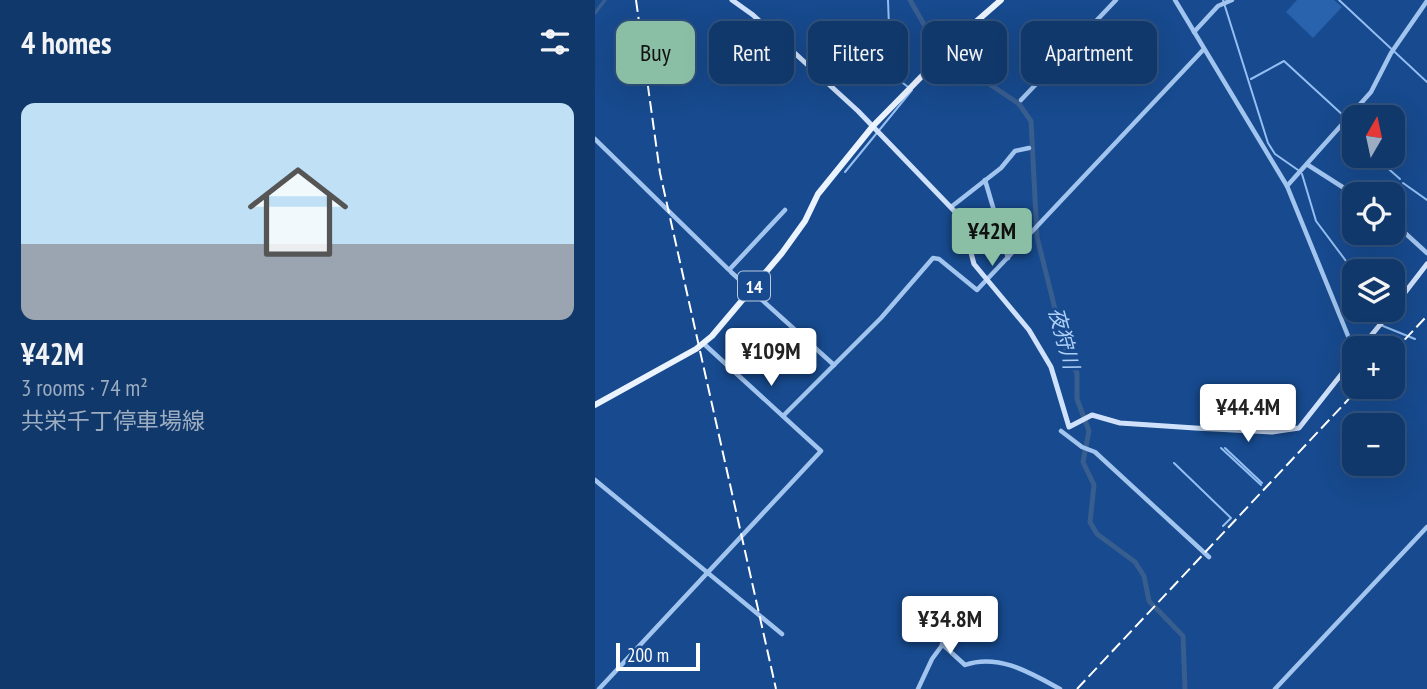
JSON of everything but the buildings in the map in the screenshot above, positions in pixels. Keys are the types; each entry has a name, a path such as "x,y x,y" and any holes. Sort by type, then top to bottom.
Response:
{"main road":[{"path":"732,0 753,15 874,126 965,224 972,258 986,281 1036,341 1051,367 1069,427 1089,417 1099,416 1120,423 1254,431 1299,428 1342,372"},
{"name":"14","path":"595,405 704,344 796,233 818,194 874,126 931,65 1001,0"},
{"path":"1405,292 1427,264"},
{"path":"1370,336 1382,322"}],"street":[{"path":"1021,100 1116,0"},
{"path":"1175,0 1287,186 1347,336"},
{"path":"1194,32 1223,3 1232,0"},
{"path":"1287,186 1370,92 1393,50 1427,1"},
{"path":"783,416 881,318 933,258 939,259 975,291 1203,50"},
{"path":"595,139 729,270 785,210"},
{"path":"951,207 1015,151 1030,148"},
{"path":"1308,165 1342,187"},
{"path":"985,180 1008,258"},
{"path":"1405,233 1427,253"},
{"path":"731,272 834,365"},
{"path":"599,689 821,452 704,344"},
{"path":"1061,431 1082,447 1095,452 1209,557"},
{"path":"595,480 782,634"},
{"path":"1275,689 1427,527"},
{"path":"918,689 942,645 965,614"},
{"path":"942,645 965,665 980,660 1014,667 1060,689"}],"shaded area":[{"path":"1297,0 1334,0 1342,7 1313,38 1286,12"}],"waterway":[{"path":"595,13 605,0"},
{"path":"888,0 889,27 880,50 881,58 890,73 908,87"},
{"name":"夜狩川","path":"910,0 930,35 962,56 979,77 1019,104 1031,121 1037,237 1068,357 1077,373 1077,399 1089,431 1083,462 1094,485 1090,522 1097,534 1135,562 1144,576 1149,601 1183,636 1185,689"},
{"path":"1223,0 1268,143 1275,154 1298,170"},
{"path":"1339,0 1427,82"},
{"path":"1251,79 1284,61 1342,114"},
{"path":"845,172 912,90"},
{"path":"1388,168 1400,179"},
{"path":"1302,174 1316,221 1344,259"},
{"path":"1405,184 1427,200"},
{"path":"1377,322 1415,339"},
{"path":"1221,448 1261,485"},
{"path":"1225,448 1262,483"},
{"path":"1174,463 1231,518 1223,526"}],"railway":[{"path":"636,0 660,173 776,689"},
{"path":"1405,339 1427,316"},
{"path":"1077,689 1349,399"}]}
